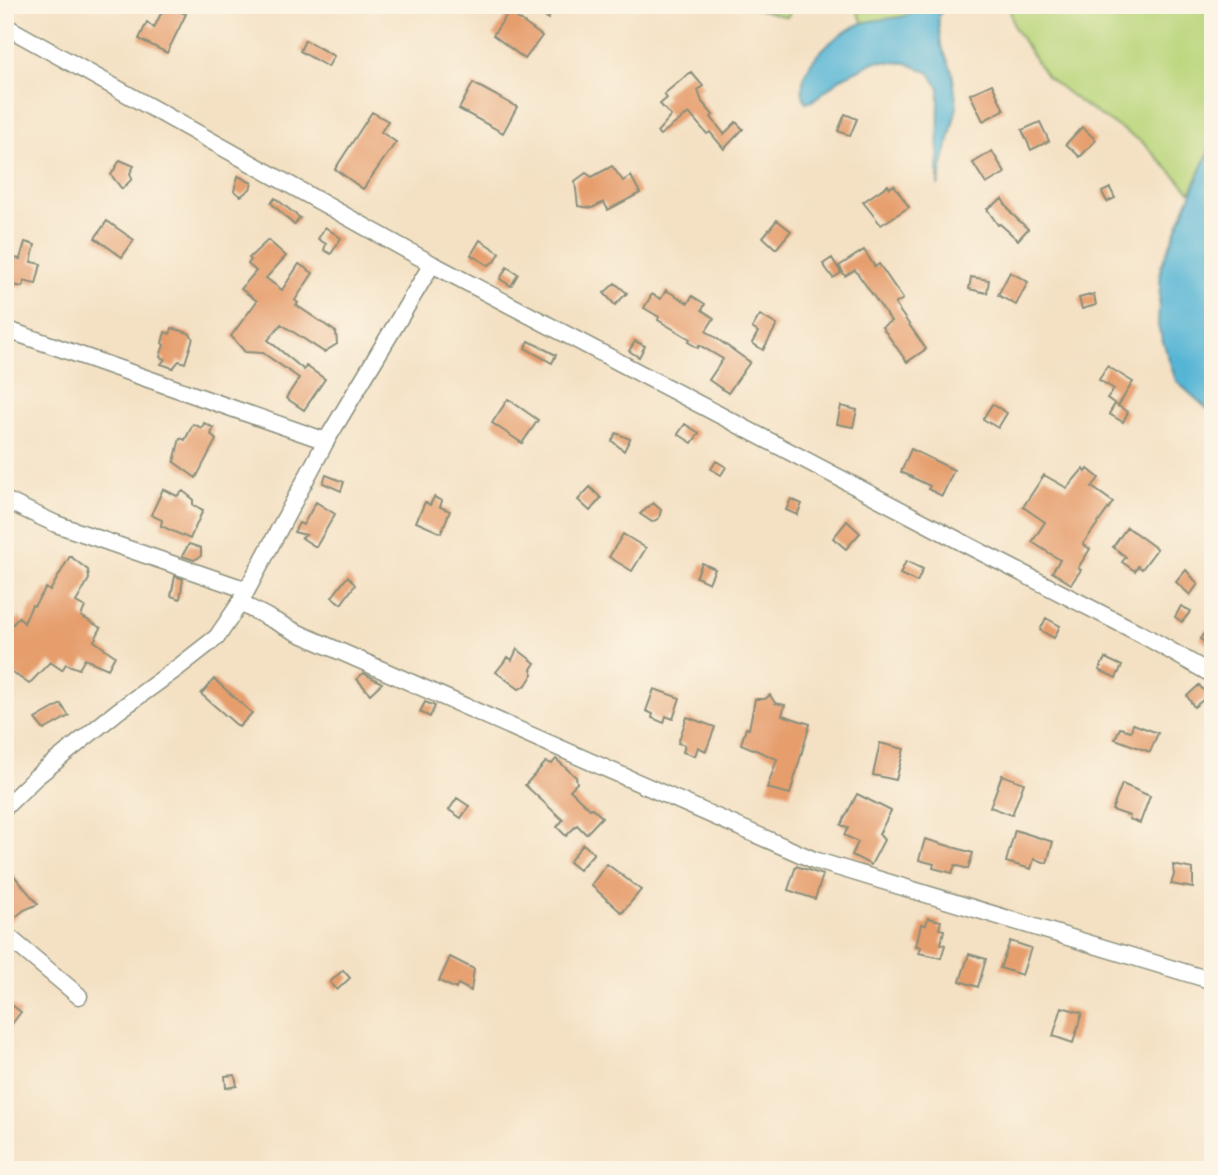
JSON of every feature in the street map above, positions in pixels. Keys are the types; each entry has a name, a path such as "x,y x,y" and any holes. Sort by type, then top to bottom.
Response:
{"street":[{"path":"5,26 432,264 1143,635 1213,675"},
{"path":"5,807 36,777 107,719 217,637 244,596 326,441 432,264"},
{"path":"5,330 326,441"},
{"path":"5,500 56,524 244,596 296,632 814,860 1213,981"},
{"path":"5,934 79,996"}],"green space":[{"path":"743,5 795,5 787,17"},
{"path":"854,5 923,5 911,15 863,23"},
{"path":"1009,5 1213,5 1213,142 1191,192 1142,142 1082,104 1046,76 1014,27"}],"water":[{"path":"923,5 945,5 938,17 941,45 952,71 957,107 938,186 939,88 930,73 907,63 876,61 843,77 812,101 806,103 803,90 809,66 838,36 868,21 908,15"},
{"path":"1213,142 1213,414 1176,381 1158,326 1161,266"}],"building":[{"path":"165,5 186,14 167,53 139,39 147,22 154,28"},
{"path":"528,5 557,5 548,19"},
{"path":"509,12 542,36 525,59 493,35"},
{"path":"305,40 334,56 328,67 300,51"},
{"path":"691,72 703,86 698,90 702,102 724,134 736,122 743,129 724,149 689,113 660,135 657,132 671,116 660,104 667,98 664,94"},
{"path":"473,83 517,107 503,133 459,109"},
{"path":"992,84 1004,110 983,121 970,94"},
{"path":"372,112 388,121 381,132 396,142 363,189 335,169"},
{"path":"845,114 857,119 850,136 838,131"},
{"path":"1040,122 1049,141 1031,150 1022,130"},
{"path":"1082,127 1096,140 1080,157 1066,144"},
{"path":"992,151 1005,173 986,184 973,163"},
{"path":"120,160 134,166 130,173 132,179 122,189 111,175"},
{"path":"612,166 623,181 631,176 640,193 608,210 604,202 592,208 578,206 575,181 586,173 592,177"},
{"path":"238,176 252,183 250,189 241,196 234,191"},
{"path":"888,185 890,188 894,185 909,207 881,225 863,202"},
{"path":"1110,188 1115,198 1107,202 1102,192"},
{"path":"275,198 300,218 294,225 271,203"},
{"path":"1002,199 1012,214 1028,229 1018,240 998,225 987,209"},
{"path":"777,220 791,231 776,249 763,237"},
{"path":"107,221 134,240 122,257 95,238"},
{"path":"325,227 341,238 331,254 324,250 326,244 318,239"},
{"path":"268,240 286,256 266,278 282,290 299,264 313,273 295,300 298,303 296,305 336,332 337,344 324,352 281,324 268,340 304,370 306,366 325,379 304,410 286,398 299,378 263,353 245,352 231,336 257,301 241,289 256,271 248,264 251,260 249,258"},
{"path":"480,240 500,253 495,261 488,265 471,255"},
{"path":"25,242 35,245 31,262 41,264 36,284 24,281 23,287 13,285 10,279 5,278 5,256 20,259"},
{"path":"864,250 875,267 879,264 903,299 895,304 926,349 907,362 882,327 891,321 855,270 845,276 839,266"},
{"path":"832,258 841,273 833,278 823,264"},
{"path":"507,267 518,274 511,286 500,279"},
{"path":"1010,272 1028,282 1016,305 998,295"},
{"path":"971,277 989,280 987,293 969,289"},
{"path":"615,283 627,293 615,305 604,293"},
{"path":"666,290 688,303 692,296 705,304 702,310 714,318 706,331 750,362 728,393 709,380 723,359 699,345 698,348 688,342 690,339 658,320 659,317 644,308 652,294 661,299"},
{"path":"1094,294 1096,305 1082,309 1079,298"},
{"path":"760,315 777,325 763,350 752,343 758,332 752,328"},
{"path":"172,328 189,333 193,338 185,363 179,361 173,368 161,364 165,359 160,357 165,332 170,334"},
{"path":"529,341 556,355 552,363 525,348"},
{"path":"635,341 645,346 639,357 629,351"},
{"path":"1107,366 1133,382 1118,406 1107,398 1114,389 1099,380"},
{"path":"508,399 538,420 522,443 492,423"},
{"path":"992,404 1007,413 998,428 983,419"},
{"path":"1115,404 1128,412 1123,422 1109,414"},
{"path":"841,406 857,410 853,427 837,424"},
{"path":"204,423 214,428 211,434 216,440 196,478 174,462 180,438 185,440 193,424 202,428"},
{"path":"685,424 699,433 692,443 678,434"},
{"path":"616,433 630,439 624,451 612,441"},
{"path":"911,449 954,470 942,496 928,489 930,486 901,472"},
{"path":"716,461 726,467 721,475 711,469"},
{"path":"1083,469 1086,472 1088,469 1099,478 1092,487 1113,502 1083,544 1090,549 1078,568 1081,570 1071,584 1052,572 1060,560 1032,542 1045,522 1023,507 1044,475 1067,488"},
{"path":"326,475 344,482 341,491 323,483"},
{"path":"590,487 601,498 590,511 578,500"},
{"path":"163,489 177,496 183,491 193,499 193,505 203,510 190,539 161,526 162,520 151,515"},
{"path":"434,497 442,501 440,507 450,511 441,533 416,522 425,502 430,505"},
{"path":"791,499 802,504 797,515 786,510"},
{"path":"316,502 335,514 316,547 302,538 306,535 294,532 299,523 303,525"},
{"path":"653,503 661,510 659,518 652,522 640,514"},
{"path":"847,521 860,533 846,549 833,538"},
{"path":"1127,527 1157,549 1142,569 1138,566 1135,571 1122,562 1126,557 1113,547"},
{"path":"623,534 646,548 632,571 609,557"},
{"path":"189,544 201,548 201,556 194,560 182,556"},
{"path":"70,556 88,570 89,579 76,602 85,607 81,616 101,628 94,641 115,656 108,669 85,659 79,669 66,664 62,670 50,662 29,684 5,667 5,643 11,635 6,632 19,617 24,623 32,605 34,606 46,588 50,591"},
{"path":"906,561 923,569 917,582 900,574"},
{"path":"702,563 715,569 709,583 696,577"},
{"path":"1186,570 1198,584 1190,595 1176,582"},
{"path":"175,576 183,579 180,599 171,596"},
{"path":"348,576 355,585 341,604 332,597"},
{"path":"1181,606 1191,611 1182,622 1175,617"},
{"path":"1046,618 1060,626 1054,638 1040,630"},
{"path":"1207,629 1213,634 1213,648 1200,639"},
{"path":"517,649 535,663 531,669 533,674 526,685 519,689 496,672 508,657 512,660"},
{"path":"1105,658 1122,666 1116,678 1099,670"},
{"path":"363,673 382,683 370,694 357,679"},
{"path":"214,679 252,713 239,727 201,694"},
{"path":"1199,685 1208,696 1194,707 1187,696"},
{"path":"654,689 680,698 673,719 666,716 664,723 652,718 653,714 646,711"},
{"path":"770,695 775,703 785,705 782,715 810,724 790,794 767,788 777,759 741,744 746,728 749,729 755,699 765,699"},
{"path":"425,702 435,706 430,717 420,712"},
{"path":"61,704 69,716 44,730 35,719"},
{"path":"687,717 715,727 706,751 698,747 695,756 683,752 685,745 678,743"},
{"path":"1133,724 1158,733 1150,752 1115,739 1120,728 1131,731"},
{"path":"880,743 904,749 896,780 873,775"},
{"path":"556,759 576,777 577,783 570,790 602,817 586,834 577,825 566,836 557,827 563,820 525,785 546,762 552,764"},
{"path":"1002,775 1024,783 1012,815 990,807"},
{"path":"1122,784 1150,796 1140,823 1129,819 1130,816 1112,810"},
{"path":"857,794 891,811 879,834 884,840 871,865 852,855 858,842 844,835 848,828 841,825"},
{"path":"457,798 469,806 461,818 449,810"},
{"path":"1015,830 1053,842 1047,863 1034,859 1031,869 1006,862"},
{"path":"925,839 973,853 968,869 955,865 952,873 933,868 934,864 919,860"},
{"path":"583,844 594,853 579,870 569,862"},
{"path":"607,864 641,890 622,913 591,885"},
{"path":"5,865 38,904 24,910 7,924"},
{"path":"1173,865 1193,869 1193,888 1171,884"},
{"path":"796,866 823,875 815,899 788,890"},
{"path":"928,918 941,921 939,929 944,930 941,944 945,945 941,958 919,953 921,947 916,946 921,924 926,925"},
{"path":"1010,941 1031,948 1022,975 1000,968"},
{"path":"969,954 986,959 978,987 960,981"},
{"path":"450,957 474,969 471,991 458,984 456,989 439,981"},
{"path":"343,970 350,978 337,990 330,982"},
{"path":"5,1000 21,1012 5,1033"},
{"path":"1062,1007 1082,1013 1073,1043 1053,1036"},
{"path":"235,1075 237,1086 226,1088 225,1076"}]}
